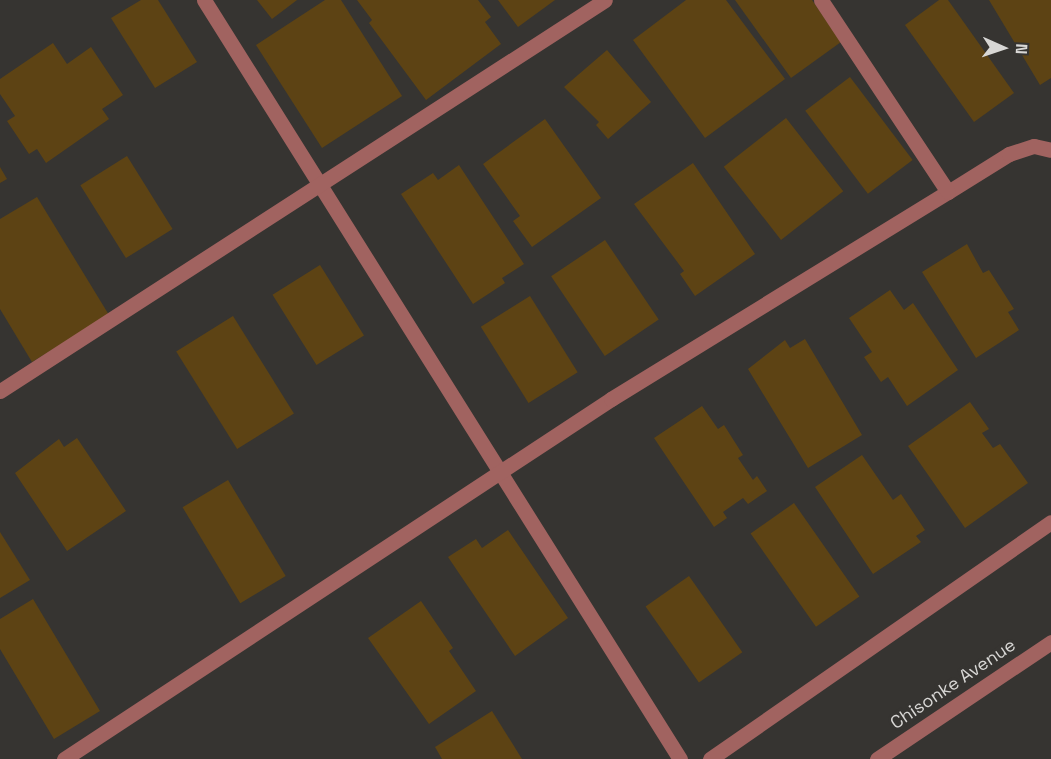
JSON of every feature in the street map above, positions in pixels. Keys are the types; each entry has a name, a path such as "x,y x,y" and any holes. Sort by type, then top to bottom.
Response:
{"street":[{"path":"204,0 318,187 680,759"},
{"path":"0,391 605,0"},
{"path":"821,0 948,192"},
{"path":"64,759 611,399 1009,154 1035,146 1051,150"},
{"path":"710,759 1051,522"},
{"name":"Chisonke Avenue","path":"877,759 1051,642"}],"building":[{"path":"141,0 158,0 197,62 155,88 111,18"},
{"path":"257,0 297,0 272,19"},
{"path":"325,0 341,0 402,96 322,148 256,45"},
{"path":"357,0 478,0 491,17 485,22 501,44 426,100 369,23 372,20"},
{"path":"498,0 555,0 518,27"},
{"path":"686,0 726,0 785,79 705,138 633,40"},
{"path":"735,0 812,0 841,42 791,78"},
{"path":"939,0 948,0 1014,93 974,122 905,25"},
{"path":"989,0 1051,0 1051,78 1040,85"},
{"path":"53,43 67,64 91,47 123,95 102,109 109,119 46,163 37,149 29,154 7,121 15,116 0,94 0,79"},
{"path":"607,50 651,102 608,139 596,125 599,122 564,87"},
{"path":"850,77 913,160 868,194 805,111"},
{"path":"786,118 843,191 781,240 724,167"},
{"path":"545,119 601,198 532,247 513,221 520,216 483,164"},
{"path":"127,156 173,229 126,258 80,185"},
{"path":"693,163 755,254 695,296 680,274 684,271 634,204"},
{"path":"459,165 524,264 502,278 505,283 473,304 401,194 433,173 438,180"},
{"path":"0,167 7,179 0,183"},
{"path":"37,197 109,315 32,362 0,309 0,219"},
{"path":"605,240 659,320 605,356 551,276"},
{"path":"967,244 983,273 989,270 1014,309 1008,312 1019,330 976,358 922,272"},
{"path":"320,265 364,335 316,365 273,295"},
{"path":"890,290 904,310 913,303 958,370 907,406 888,377 881,382 864,357 872,352 849,318"},
{"path":"530,296 578,372 529,403 481,327"},
{"path":"233,316 294,414 237,449 176,352"},
{"path":"805,339 862,435 808,468 748,369 785,340 790,348"},
{"path":"970,402 989,429 982,433 993,448 1000,444 1028,483 965,528 908,446"},
{"path":"702,406 718,429 724,425 743,455 738,458 753,480 757,476 767,491 748,504 743,498 723,512 727,518 714,527 654,438"},
{"path":"77,438 126,511 67,551 15,473 59,439 64,447"},
{"path":"862,455 893,500 901,494 925,530 916,536 921,542 873,574 815,487"},
{"path":"228,480 286,576 240,603 183,507"},
{"path":"794,503 859,596 816,627 751,533"},
{"path":"508,530 568,618 515,656 448,557 476,539 482,548"},
{"path":"0,532 30,580 0,598"},
{"path":"689,576 742,652 699,683 646,606"},
{"path":"33,599 100,711 54,739 0,649 0,619"},
{"path":"421,601 453,648 449,651 476,691 429,724 368,638"},
{"path":"492,711 522,759 442,759 435,747"}]}
